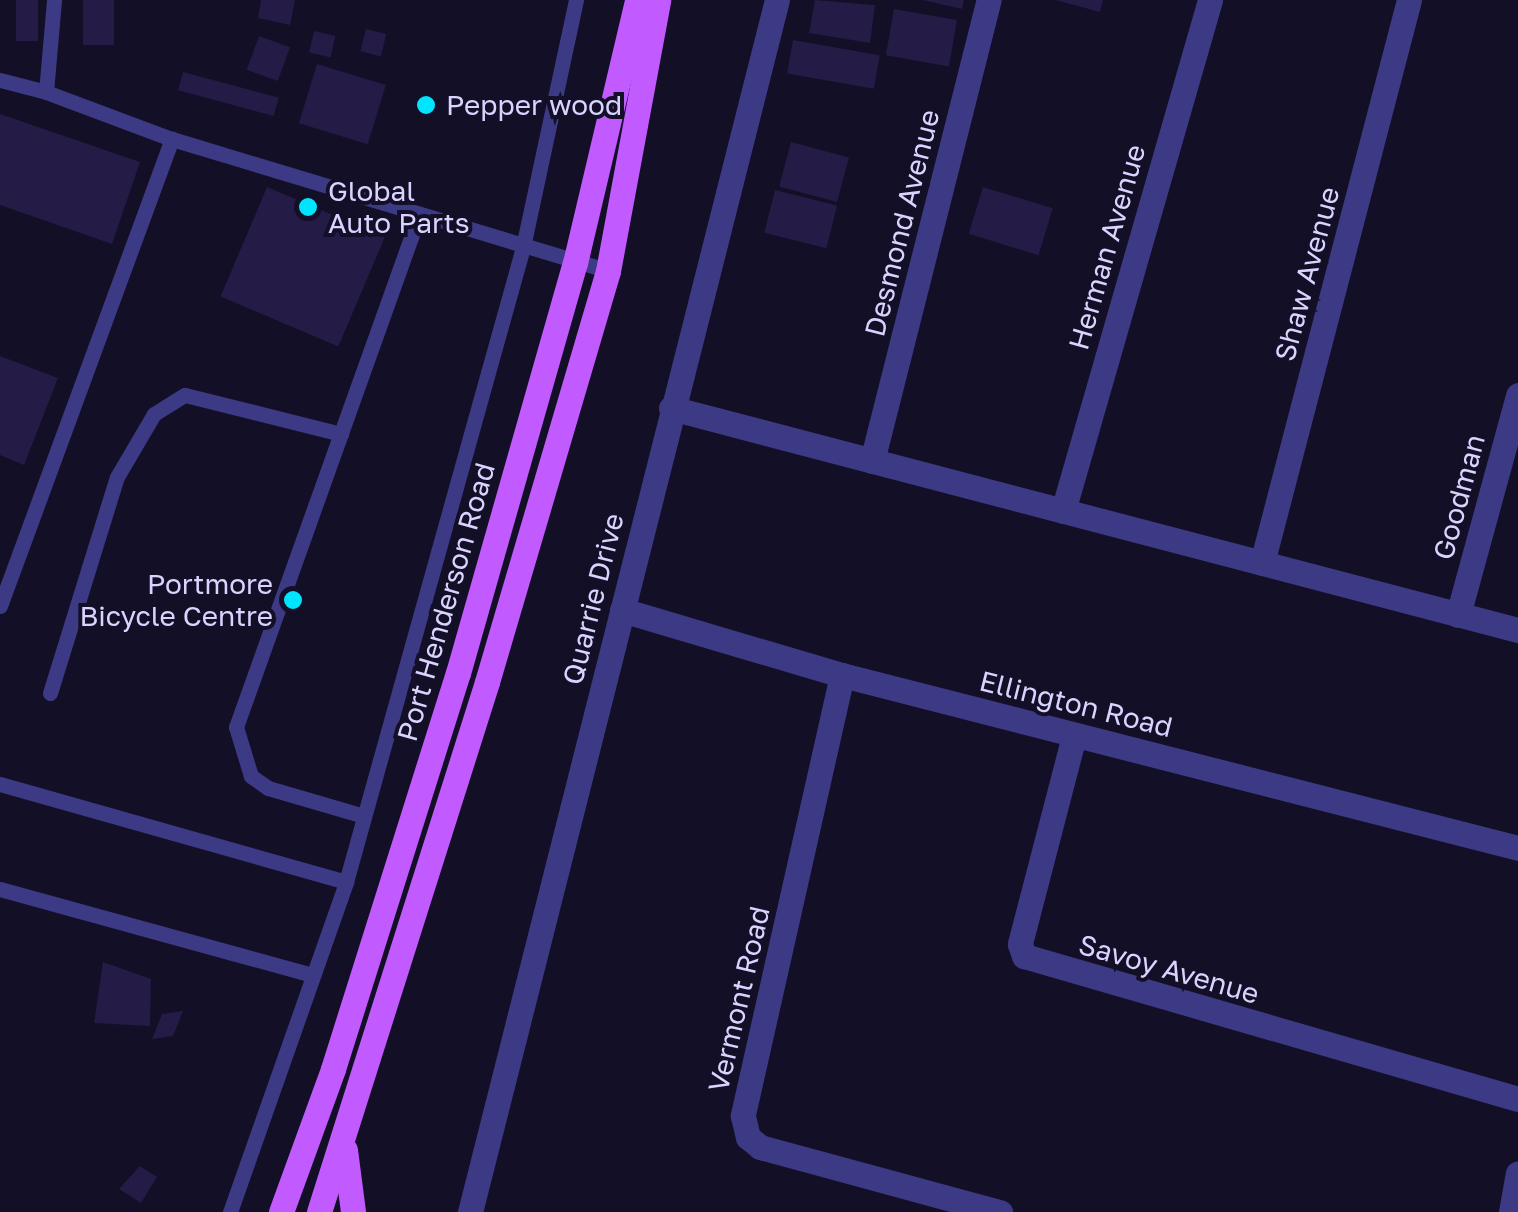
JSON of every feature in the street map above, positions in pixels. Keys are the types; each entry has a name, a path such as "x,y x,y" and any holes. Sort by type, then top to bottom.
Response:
{"main road":[{"name":"Port Henderson Road","path":"282,1212 333,1069 458,673 575,262 637,0"},
{"path":"319,1212 344,1145 608,271 658,0"},
{"path":"344,1145 353,1212"}],"street":[{"name":"Quarrie Drive","path":"470,1212 776,0"},
{"name":"Desmond Avenue","path":"872,461 989,0"},
{"name":"Herman Avenue","path":"1063,511 1210,0"},
{"name":"Shaw Avenue","path":"1262,563 1409,0"},
{"name":"Goodman","path":"1458,614 1518,395"},
{"path":"671,408 1518,630"},
{"name":"Ellington Road","path":"622,610 1074,736 1518,848"},
{"name":"Vermont Road","path":"842,674 744,1116 748,1137 760,1147 1000,1212"},
{"name":"Savoy Avenue","path":"1074,736 1020,944 1024,956 1518,1099"},
{"path":"1510,1212 1518,1174"}],"lane":[{"path":"46,92 54,0"},
{"path":"230,1212 346,882 523,247 576,0"},
{"path":"0,80 46,92 172,139 608,271"},
{"path":"0,606 172,139"},
{"path":"364,816 250,776 240,754 236,727 419,215"},
{"path":"50,692 117,477 154,414 185,394 341,434"},
{"path":"0,784 346,882"},
{"path":"0,889 313,975"}],"building":[{"path":"16,0 38,0 38,41 16,41"},
{"path":"83,0 114,0 114,45 83,45"},
{"path":"261,0 295,0 290,25 258,18"},
{"path":"815,0 875,5 870,43 809,33"},
{"path":"923,0 964,0 962,9"},
{"path":"1055,0 1103,0 1100,12"},
{"path":"894,9 957,20 949,66 886,55"},
{"path":"366,29 386,34 381,56 360,51"},
{"path":"314,31 335,36 330,57 309,52"},
{"path":"259,36 290,47 278,81 247,70"},
{"path":"793,40 880,55 874,89 787,73"},
{"path":"317,64 386,85 368,144 299,123"},
{"path":"183,72 279,98 274,116 178,90"},
{"path":"0,114 140,162 112,244 0,205"},
{"path":"791,142 849,158 837,202 779,186"},
{"path":"267,187 385,237 338,347 221,297"},
{"path":"983,187 1053,208 1038,255 969,234"},
{"path":"775,190 837,205 826,248 764,233"},
{"path":"0,356 58,378 24,465 0,455"},
{"path":"103,962 151,979 150,1026 94,1023"},
{"path":"183,1011 173,1036 152,1039 162,1014"},
{"path":"140,1166 157,1177 141,1203 119,1189"}],"place":[{"name":"Pepper wood","path":"426,105"},
{"name":"Global Auto Parts","path":"308,207"},
{"name":"Portmore Bicycle Centre","path":"293,600"}]}
